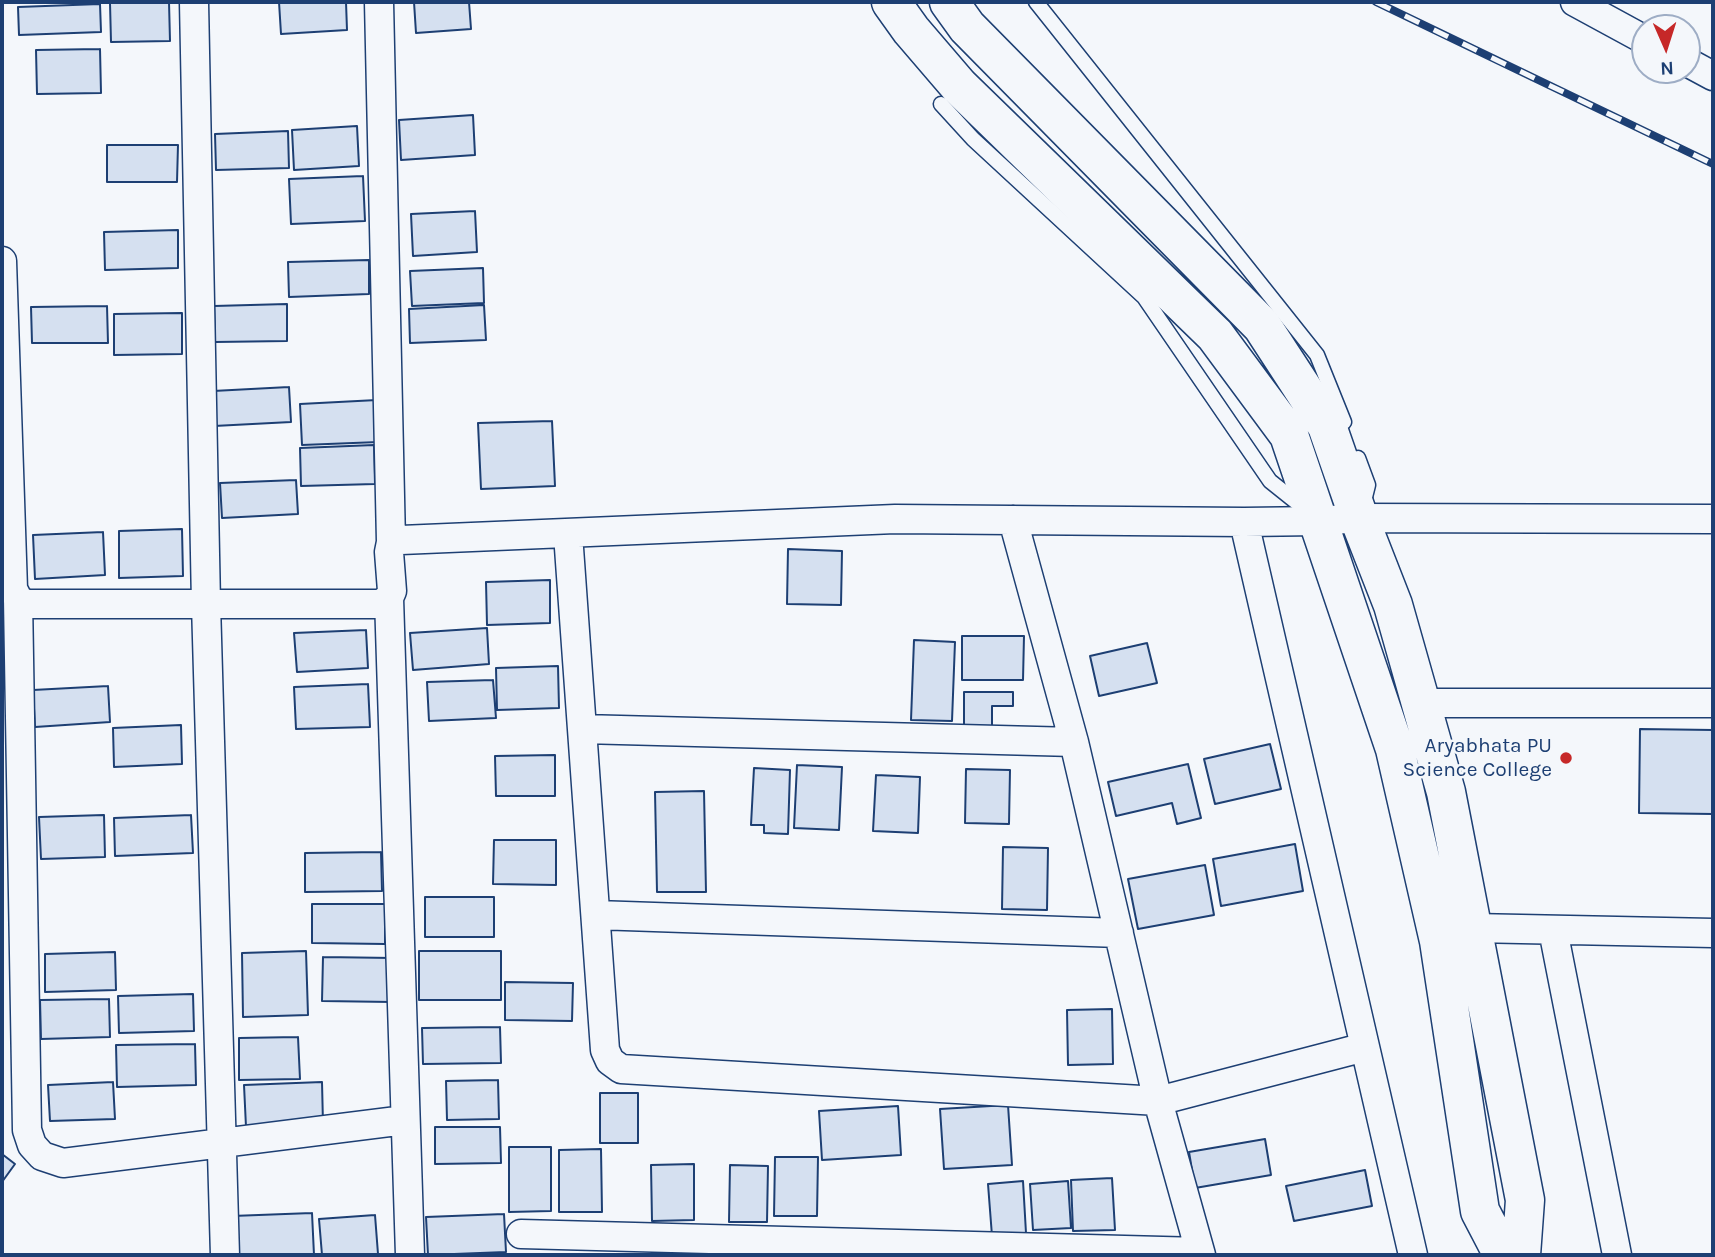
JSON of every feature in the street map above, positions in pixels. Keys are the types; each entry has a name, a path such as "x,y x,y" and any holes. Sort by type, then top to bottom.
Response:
{"main road":[{"path":"891,2 911,30 960,86 1215,335 1289,435 1395,748 1439,941 1480,1210 1503,1255"},
{"path":"949,2 976,37 1262,326 1327,426 1393,605 1446,792 1525,1200 1521,1255"}],"street":[{"path":"194,2 206,604 225,1255"},
{"path":"379,2 391,542 388,552 392,591 389,598 410,1255"},
{"path":"1589,6 1631,32"},
{"path":"2,261 13,589 18,599 27,1130 32,1145 42,1156 63,1163 405,1120"},
{"path":"391,542 895,519 1244,522 1359,518 1713,519"},
{"path":"521,1234 583,1245 1200,1254 1158,1101 1074,742 1013,520"},
{"path":"1244,522 1413,1255"},
{"path":"568,534 606,1050 610,1061 621,1069 1158,1101 1365,1047"},
{"path":"18,599 26,604 381,604 389,598"},
{"path":"1421,703 1713,703"},
{"path":"582,729 1074,742"},
{"path":"596,915 1119,933"},
{"path":"1473,928 1713,933"},
{"path":"1553,930 1617,1255"}],"lane":[{"path":"1037,2 1317,355 1368,485 1359,518"},
{"path":"941,104 973,139 1144,297 1270,481 1319,521"}],"building":[{"path":"169,2 170,41 111,42 110,3"},
{"path":"279,2 346,2 347,30 281,34"},
{"path":"414,2 469,2 471,29 416,33"},
{"path":"100,4 101,32 19,35 18,7"},
{"path":"100,49 101,93 37,94 36,50"},
{"path":"473,115 475,155 401,160 399,120"},
{"path":"357,126 359,166 294,170 292,130"},
{"path":"288,131 289,168 216,170 215,134"},
{"path":"107,145 178,145 177,182 107,182"},
{"path":"363,176 365,221 291,224 289,179"},
{"path":"475,211 477,252 413,256 411,214"},
{"path":"178,230 178,268 105,270 104,232"},
{"path":"369,260 369,294 289,297 288,262"},
{"path":"483,268 484,303 412,306 410,271"},
{"path":"287,304 287,341 215,342 214,306"},
{"path":"484,305 486,340 410,343 409,309"},
{"path":"107,306 108,343 32,343 31,307"},
{"path":"182,313 182,354 114,355 114,314"},
{"path":"289,387 291,422 214,426 213,391"},
{"path":"377,400 379,442 302,445 300,404"},
{"path":"552,421 555,486 481,489 478,423"},
{"path":"374,445 375,484 301,486 300,448"},
{"path":"296,480 298,514 222,518 220,483"},
{"path":"182,529 183,576 119,578 119,531"},
{"path":"103,532 105,575 35,579 33,535"},
{"path":"788,549 842,551 841,605 787,604"},
{"path":"550,580 550,623 487,625 486,582"},
{"path":"487,628 489,664 413,670 410,633"},
{"path":"366,630 368,668 297,672 294,633"},
{"path":"962,636 1024,636 1023,680 962,680"},
{"path":"914,640 955,642 952,721 911,720"},
{"path":"1147,643 1157,683 1099,696 1090,656"},
{"path":"558,666 559,708 497,710 496,668"},
{"path":"493,680 496,718 429,721 427,682"},
{"path":"368,684 370,727 296,729 294,687"},
{"path":"108,686 110,722 35,727 33,690"},
{"path":"964,692 1013,692 1013,706 992,706 992,728 964,728"},
{"path":"181,725 182,764 114,767 113,728"},
{"path":"1640,729 1713,730 1713,814 1639,813"},
{"path":"1270,744 1281,789 1215,804 1204,759"},
{"path":"555,755 555,796 496,796 495,756"},
{"path":"1188,764 1201,818 1177,824 1172,803 1116,816 1108,782"},
{"path":"797,765 842,767 839,830 794,828"},
{"path":"754,768 790,770 788,834 764,833 764,825 751,825"},
{"path":"966,769 1010,770 1009,824 965,823"},
{"path":"876,775 920,777 918,833 873,831"},
{"path":"704,791 706,892 657,892 655,792"},
{"path":"104,815 105,857 41,859 39,817"},
{"path":"191,815 193,853 115,856 114,818"},
{"path":"494,840 556,840 556,885 493,884"},
{"path":"1295,844 1303,891 1221,906 1213,859"},
{"path":"1003,847 1048,848 1047,910 1002,909"},
{"path":"381,852 382,891 305,892 305,853"},
{"path":"1205,865 1214,915 1138,929 1128,879"},
{"path":"425,897 494,897 494,937 425,937"},
{"path":"312,904 385,904 385,944 312,943"},
{"path":"306,951 308,1015 243,1017 242,953"},
{"path":"419,951 501,951 501,1000 419,1000"},
{"path":"115,952 116,990 45,992 45,954"},
{"path":"323,957 393,958 392,1002 322,1001"},
{"path":"505,982 573,983 572,1021 505,1020"},
{"path":"193,994 194,1031 119,1033 118,996"},
{"path":"109,999 110,1037 41,1039 40,1000"},
{"path":"1112,1009 1113,1064 1068,1065 1067,1010"},
{"path":"500,1027 501,1063 423,1064 422,1028"},
{"path":"298,1037 300,1079 239,1080 239,1038"},
{"path":"195,1044 196,1085 117,1087 116,1045"},
{"path":"498,1080 499,1119 447,1120 446,1081"},
{"path":"113,1082 115,1119 50,1121 48,1085"},
{"path":"322,1082 323,1124 246,1127 244,1085"},
{"path":"600,1093 638,1093 638,1143 600,1143"},
{"path":"1008,1105 1012,1165 944,1169 940,1109"},
{"path":"898,1106 901,1155 822,1160 819,1111"},
{"path":"435,1127 500,1127 501,1163 435,1164"},
{"path":"1265,1139 1271,1175 1195,1188 1189,1152"},
{"path":"509,1147 551,1147 551,1211 509,1212"},
{"path":"601,1149 602,1212 559,1212 559,1150"},
{"path":"2,1154 15,1164 2,1182"},
{"path":"775,1157 818,1157 817,1216 774,1216"},
{"path":"694,1164 694,1220 652,1221 651,1165"},
{"path":"730,1165 768,1166 767,1222 729,1222"},
{"path":"1365,1170 1372,1206 1294,1221 1286,1186"},
{"path":"1112,1178 1115,1230 1073,1231 1071,1180"},
{"path":"1023,1181 1026,1233 992,1236 988,1184"},
{"path":"1068,1181 1071,1228 1033,1230 1030,1184"},
{"path":"312,1213 314,1255 234,1255 232,1216"},
{"path":"504,1214 506,1252 428,1255 426,1217"},
{"path":"375,1215 378,1254 322,1255 319,1219"}],"railway":[{"path":"1376,2 1713,164"}],"place":[{"name":"Aryabhata PU Science College","path":"1566,758"}]}
